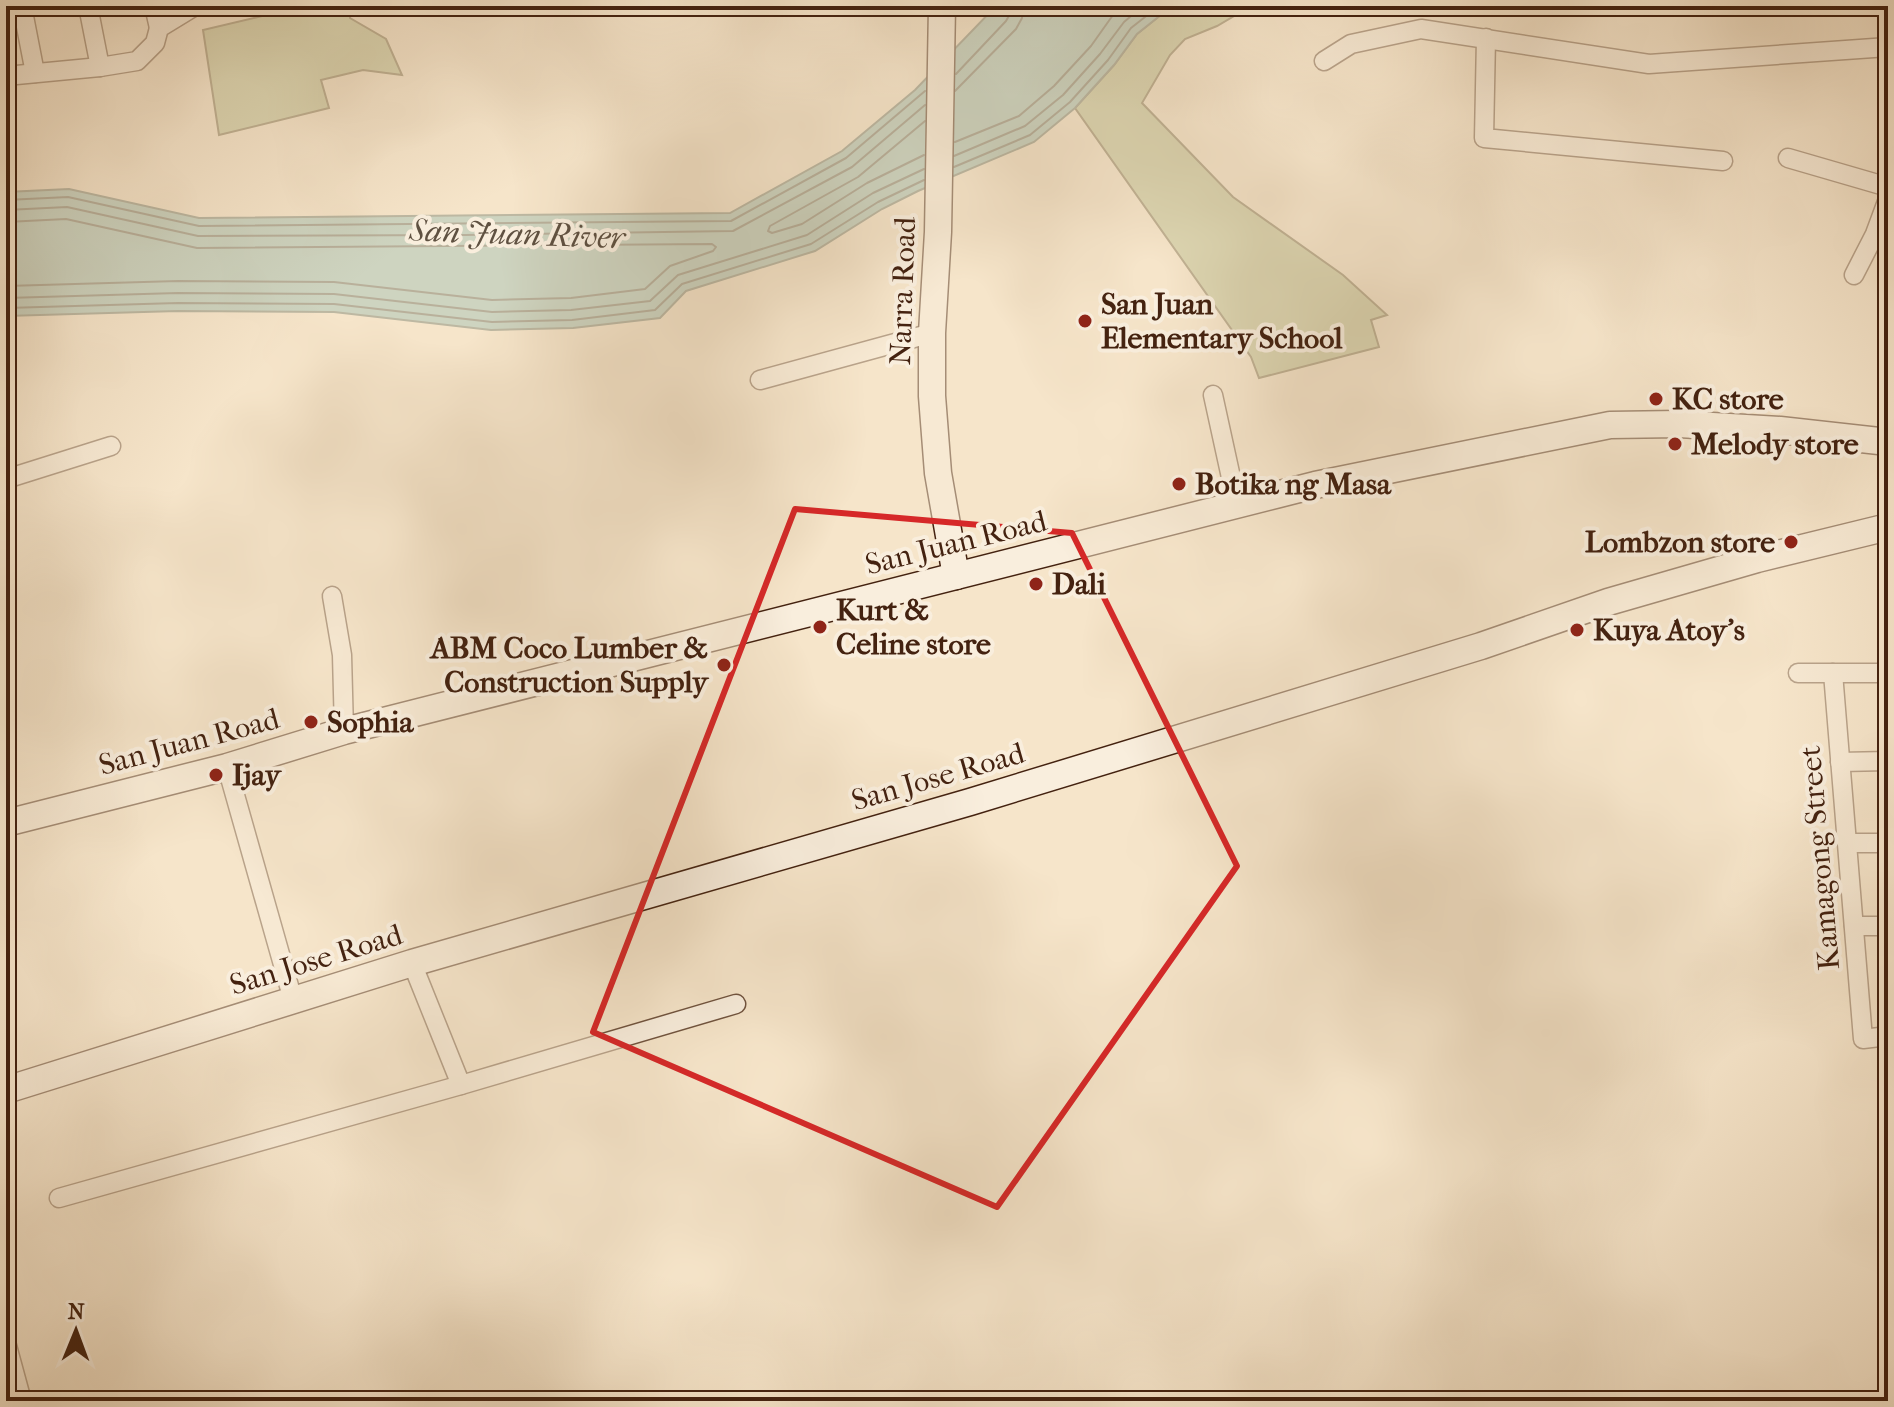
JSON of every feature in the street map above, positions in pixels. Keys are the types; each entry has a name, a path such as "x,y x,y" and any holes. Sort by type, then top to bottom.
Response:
{"street":[{"path":"22,6 35,73"},
{"path":"88,6 100,67"},
{"path":"6,76 137,61 155,43 159,28 154,6"},
{"path":"159,28 195,6"},
{"name":"Narra Road","path":"942,6 938,232 932,333 934,437 956,576"},
{"path":"1324,61 1351,44 1421,29 1649,64 1888,47"},
{"path":"1486,38 1484,138 1723,161"},
{"path":"1788,158 1888,187"},
{"path":"1854,275 1875,234 1888,199"},
{"path":"760,380 932,333"},
{"path":"1213,395 1237,505"},
{"name":"San Juan Road","path":"8,816 227,767 344,731 1315,485 1610,425 1679,424 1780,430 1888,442"},
{"path":"6,479 111,446"},
{"name":"San Jose Road","path":"6,1090 412,963 970,802 1481,646 1608,602 1757,559 1888,527"},
{"path":"332,596 342,655 344,731"},
{"path":"1798,673 1888,673"},
{"name":"Kamagong Street","path":"1833,673 1863,1039 1888,1036"},
{"path":"1840,762 1888,761"},
{"path":"227,767 293,1000"},
{"path":"1847,843 1888,843"},
{"path":"1854,926 1888,926"},
{"path":"412,963 461,1085"},
{"path":"59,1198 736,1004"},
{"path":"6,1342 11,1378 22,1401"}],"highlighted area":[{"path":"795,509 1072,533 1237,866 997,1207 593,1032"}],"green space":[{"path":"304,6 351,6 350,18 386,39 402,75 363,70 321,80 329,108 219,135 203,30"},
{"path":"1172,6 1251,6 1217,26 1185,39 1170,55 1142,103 1233,197 1343,275 1387,315 1371,320 1379,347 1259,378 1251,357 1075,108 1137,34"}],"water":[{"name":"San Juan River","path":"996,6 1172,6 1137,34 1075,108 1034,142 918,191 882,209 815,251 686,291 660,318 573,328 491,330 334,312 178,311 6,316 6,192 69,189 199,218 730,213 842,151 915,90"}],"place":[{"name":"San Juan Elementary School","path":"1085,321"},
{"name":"KC store","path":"1656,399"},
{"name":"Melody store","path":"1675,444"},
{"name":"Botika ng Masa","path":"1179,484"},
{"name":"Lombzon store","path":"1791,542"},
{"name":"Dali","path":"1036,584"},
{"name":"Kurt & Celine store","path":"820,627"},
{"name":"Kuya Atoy's","path":"1577,630"},
{"name":"ABM Coco Lumber & Construction Supply","path":"724,665"},
{"name":"Sophia","path":"311,722"},
{"name":"Ijay","path":"216,775"}]}
